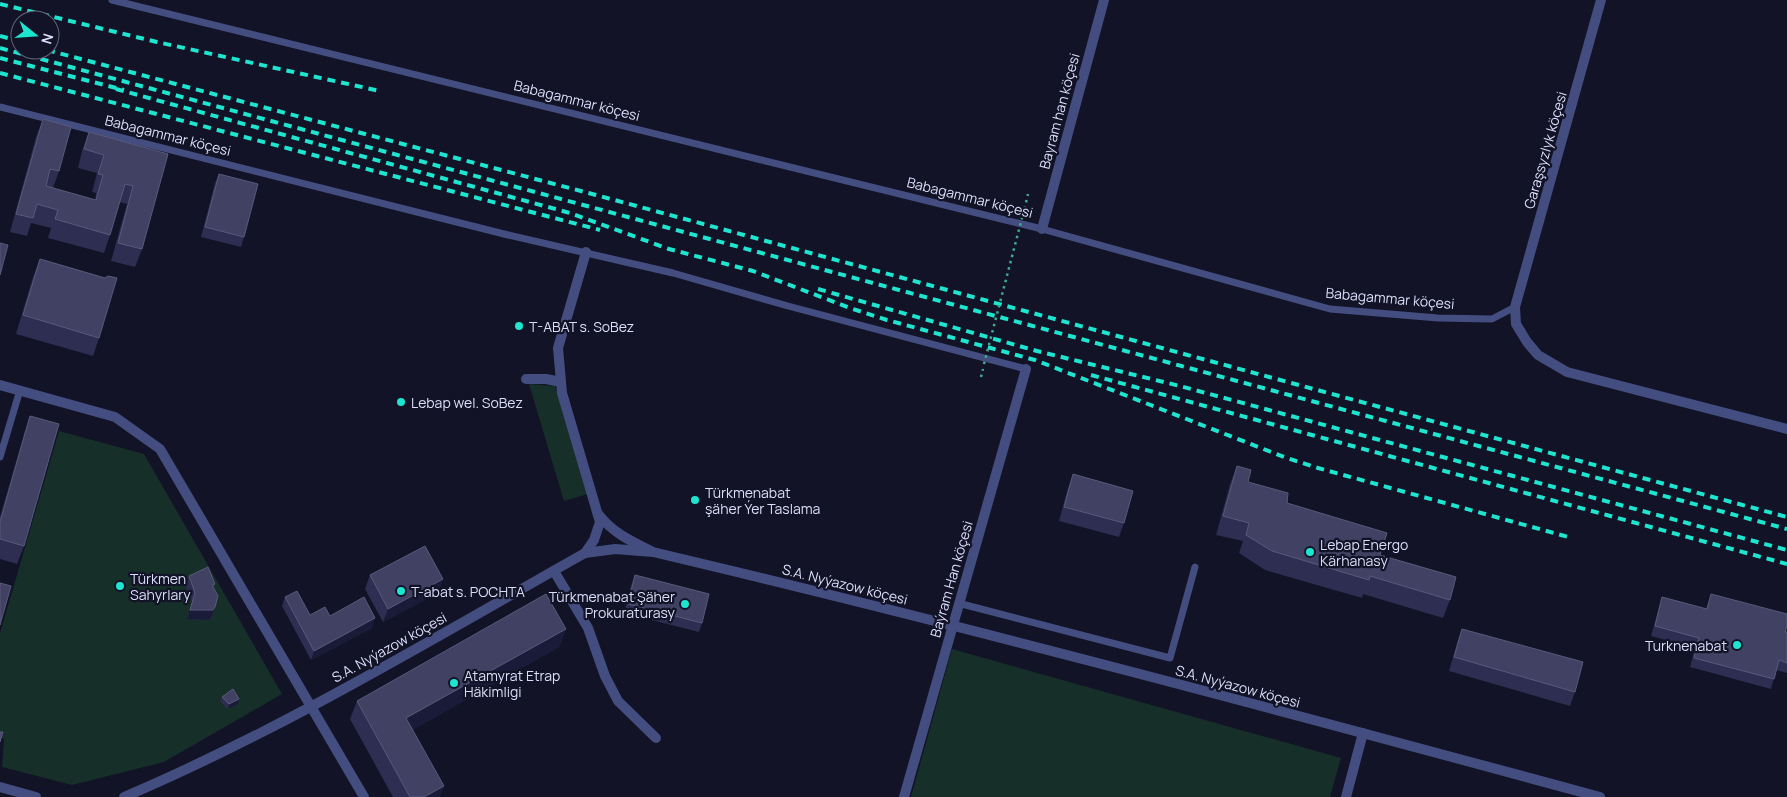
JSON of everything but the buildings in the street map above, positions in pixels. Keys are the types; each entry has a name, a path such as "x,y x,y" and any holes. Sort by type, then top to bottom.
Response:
{"street":[{"name":"Bayram han köçesi","path":"1042,229 1104,0"},
{"name":"Garaşsyzlyk köçesi","path":"1515,307 1601,0"},
{"path":"585,554 597,534 600,522 562,393 558,348 586,252"},
{"path":"1515,307 1516,324 1527,342 1538,355 1568,372 1787,429"},
{"name":"Baýram Han köçesi","path":"904,797 1026,369"},
{"path":"526,379 546,379 561,382"},
{"path":"0,385 115,417 160,449 364,797"},
{"path":"599,515 618,534 653,552"},
{"name":"S.A. Nyýazow köçesi","path":"124,797 189,768 310,707 585,554 615,548 653,552 952,625 1600,797"},
{"path":"554,571 588,628 605,676 618,701 656,738"},
{"path":"1346,797 1363,733"},
{"path":"0,787 29,796"}],"lane":[{"name":"Babagammar köçesi","path":"112,0 1042,229 1330,308 1438,318 1492,319 1515,307"},
{"name":"Babagammar köçesi","path":"0,107 508,235 673,273 788,306 1026,369"},
{"path":"0,457 20,390"},
{"path":"958,603 1170,658 1195,567"}],"path":[{"path":"981,377 1028,194"}],"green space":[{"path":"529,384 555,386 588,494 564,501"},
{"path":"59,431 144,454 282,694 164,762 72,785 2,767 4,739 0,737 0,633"},
{"path":"952,649 1341,758 1330,797 911,797"}],"railway":[{"path":"0,4 157,42 380,91"},
{"path":"0,36 10,38"},
{"path":"0,48 1787,529"},
{"path":"60,53 596,195 1787,517"},
{"path":"0,58 124,90"},
{"path":"0,73 600,230"},
{"path":"116,89 570,213 669,249 753,271 887,320 1035,360 1284,457 1572,538"},
{"path":"818,289 1037,351 1180,386 1787,550"},
{"path":"1091,375 1787,564"}],"place":[{"name":"T-ABAT s. SoBez","path":"519,326"},
{"name":"Lebap wel. SoBez","path":"401,402"},
{"name":"Türkmenabat şäher Ýer Taslama","path":"695,500"},
{"name":"Lebap Energo Kärhanasy","path":"1310,552"},
{"name":"Türkmen Sahyrlary","path":"120,586"},
{"name":"T-abat s. POCHTA","path":"401,591"},
{"name":"Türkmenabat Şäher Prokuraturasy","path":"685,604"},
{"name":"Turknenabat","path":"1737,645"},
{"name":"Atamyrat Etrap Häkimligi","path":"454,683"}]}
